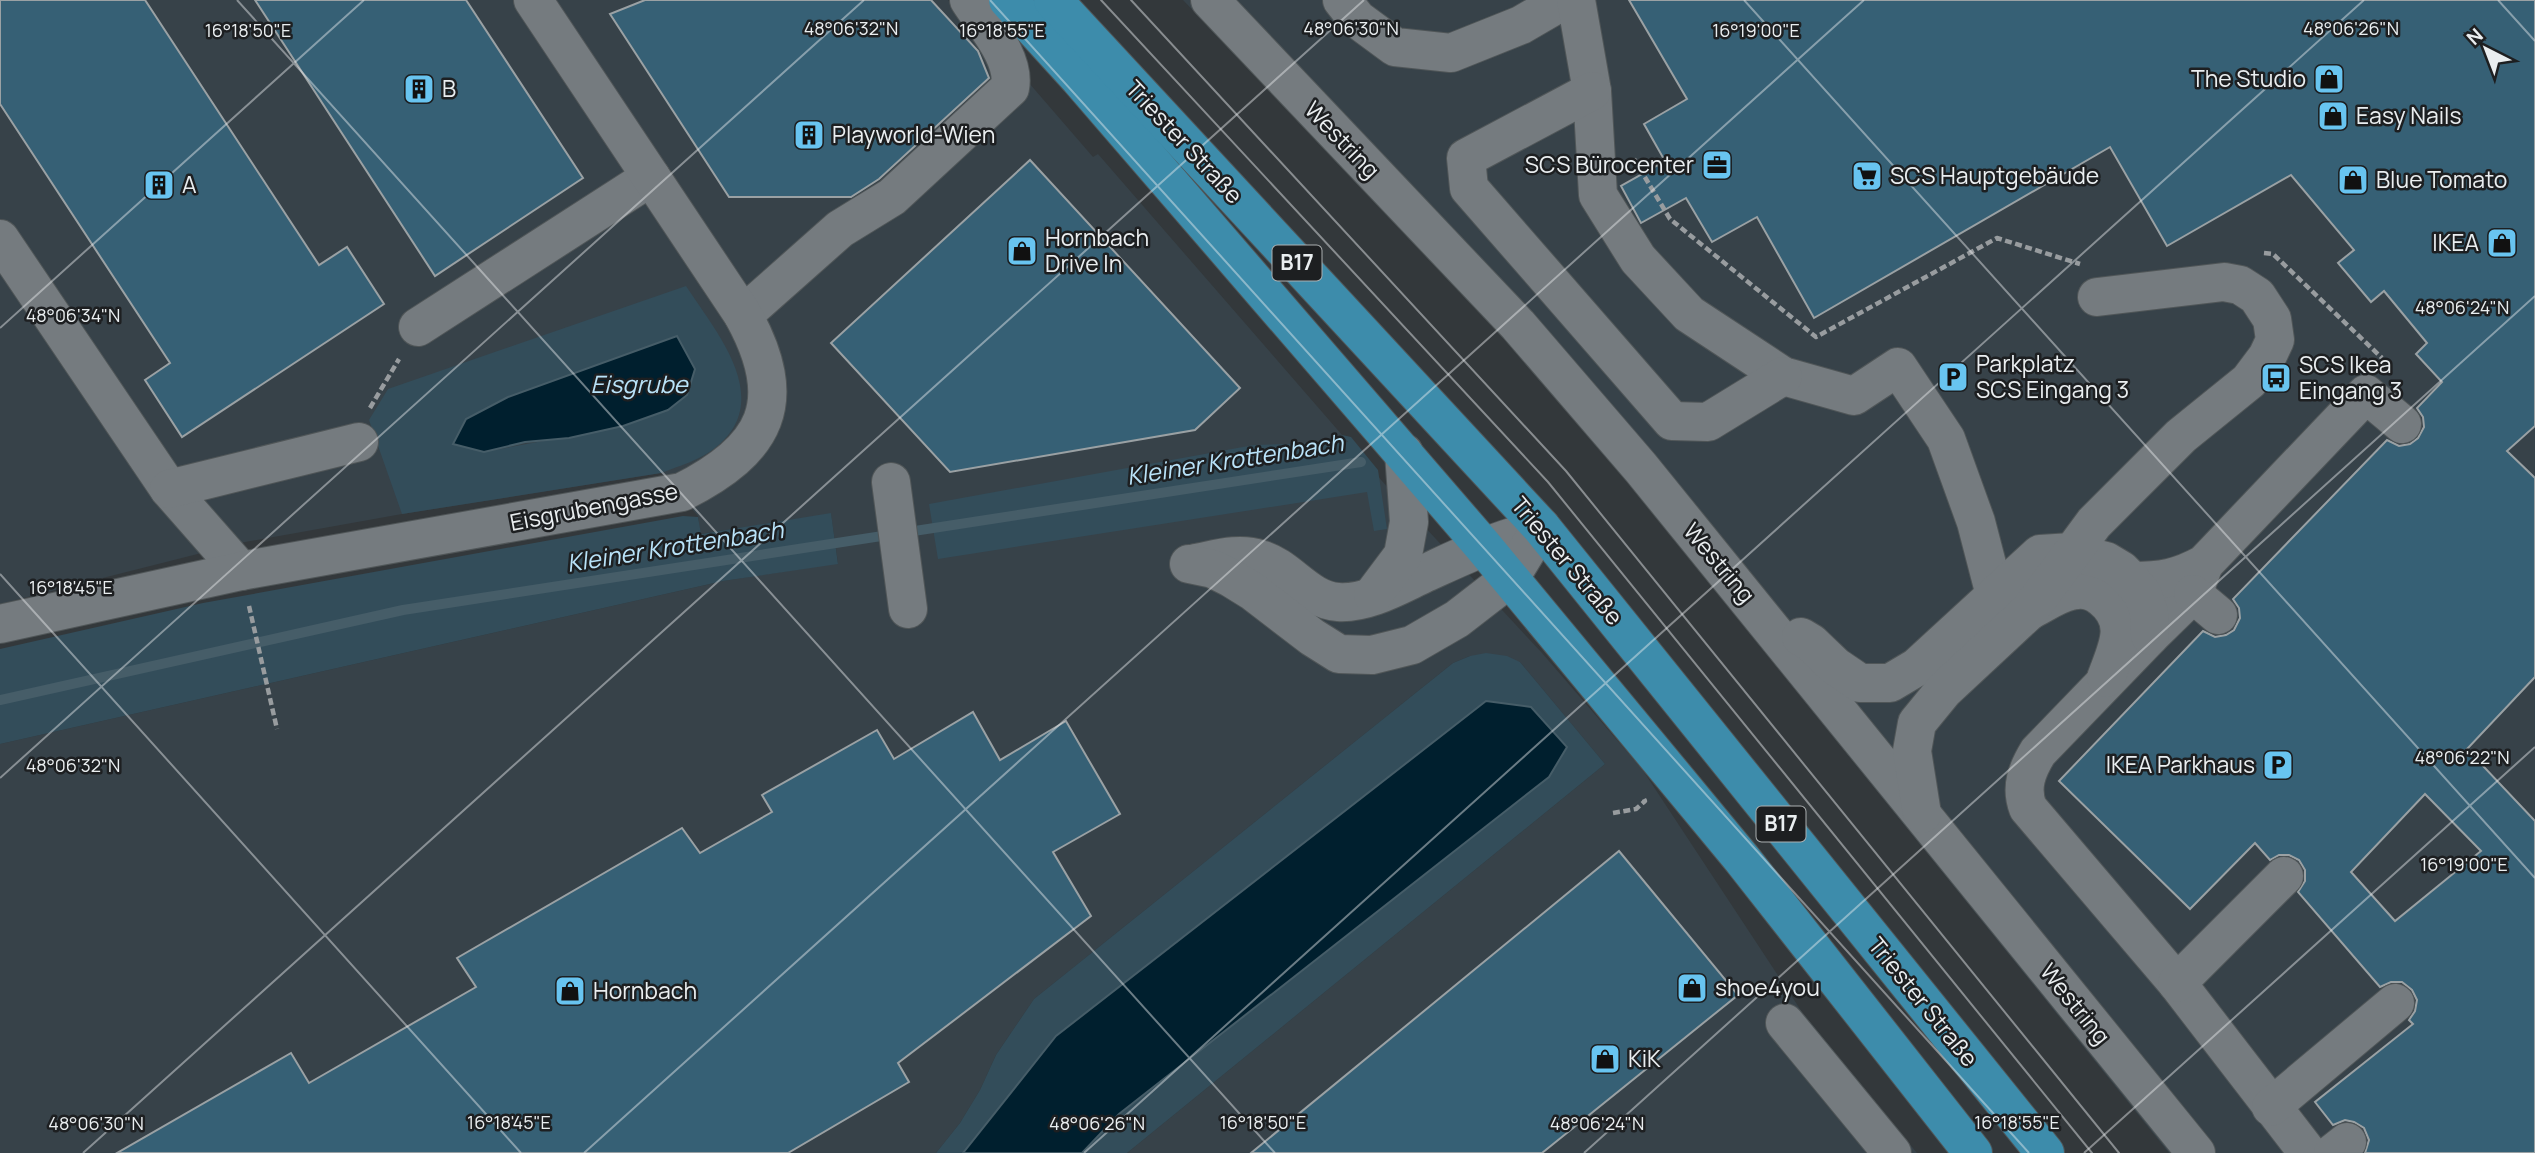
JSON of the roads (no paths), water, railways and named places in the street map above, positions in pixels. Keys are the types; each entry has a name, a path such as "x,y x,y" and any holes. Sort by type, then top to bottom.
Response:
{"main road":[{"name":"Triester Straße","path":"1008,0 1510,578 1742,859 1973,1153"},
{"name":"Triester Straße","path":"1053,0 1541,527 2045,1153"}],"street":[{"name":"Eisgrubengasse","path":"0,624 245,588 682,492 713,476 734,461 754,437 767,406 768,373 757,340 533,0"},
{"path":"743,315 840,229 892,197 1010,88 1012,78 1003,53 968,0"},
{"name":"Westring","path":"1210,0 1518,325 1641,468 2196,1153"},
{"path":"1244,0 1276,35 1286,81"},
{"path":"1342,0 1357,19 1395,47 1451,53 1521,25 1564,0"},
{"path":"1576,0 1592,91 1598,195 1638,259 1689,314 1783,376 1854,396 1898,367 1947,439 1976,522 1994,595"},
{"path":"1592,91 1466,158 1469,188 1672,421 1708,422 1783,376"},
{"path":"418,327 651,177"},
{"path":"0,239 169,489 245,588"},
{"path":"1922,816 1912,751 1917,723 1944,690 2029,611 2094,523 2181,436 2249,381 2267,357 2275,340 2272,319 2257,296 2241,285 2224,282 2090,281"},
{"path":"2308,1153 2177,983 2028,808 2023,795 2030,764 2038,752 2150,636 2205,591 2367,394 2402,424"},
{"path":"169,489 359,442"},
{"path":"1370,598 1403,555 1409,522 1404,453"},
{"path":"892,493 908,609"},
{"path":"1541,527 1510,578 1457,619 1412,645 1372,655 1339,654 1231,578 1213,569 1189,564 1240,555 1260,559 1282,569 1324,599 1340,602 1370,598 1483,546 1541,527"},
{"path":"1760,612 1811,643 1835,666 1860,683 1890,683 1917,667 2040,554 2072,552 2106,561 2132,581 2143,595 2149,612 2150,636"},
{"path":"2132,581 2158,581 2183,576 2205,591"},
{"path":"2029,611 2069,591 2080,590 2092,591 2110,605 2121,624 2104,684"},
{"path":"2177,983 2284,876"},
{"path":"2271,1108 2395,1003"},
{"path":"1785,1023 1892,1153"},
{"path":"1945,1119 1963,1153"}],"water":[{"name":"Eisgrube","path":"677,336 695,369 687,395 668,410 623,426 569,438 525,442 484,452 453,444 466,419 508,397"},
{"path":"1486,701 1531,707 1567,747 1549,777 1119,1114 1082,1153 963,1153 1056,1036"}],"waterway":[{"name":"Kleiner Krottenbach","path":"0,700 403,610 1361,462"}],"tram line":[{"path":"1101,0 1548,482 2092,1153"},
{"path":"1131,0 1566,471 2119,1153"}],"place":[{"name":"The Studio","path":"2329,79"},
{"name":"B","path":"419,89"},
{"name":"Easy Nails","path":"2333,116"},
{"name":"Playworld-Wien","path":"809,135"},
{"name":"SCS Bürocenter","path":"1717,165"},
{"name":"SCS Hauptgebäude","path":"1867,176"},
{"name":"Blue Tomato","path":"2353,180"},
{"name":"A","path":"159,185"},
{"name":"IKEA","path":"2502,243"},
{"name":"Hornbach Drive In","path":"1022,251"},
{"name":"Parkplatz SCS Eingang 3","path":"1953,377"},
{"name":"SCS Ikea Eingang 3","path":"2276,378"},
{"name":"IKEA Parkhaus","path":"2278,765"},
{"name":"shoe4you","path":"1692,988"},
{"name":"Hornbach","path":"570,991"},
{"name":"KiK","path":"1605,1059"}]}
